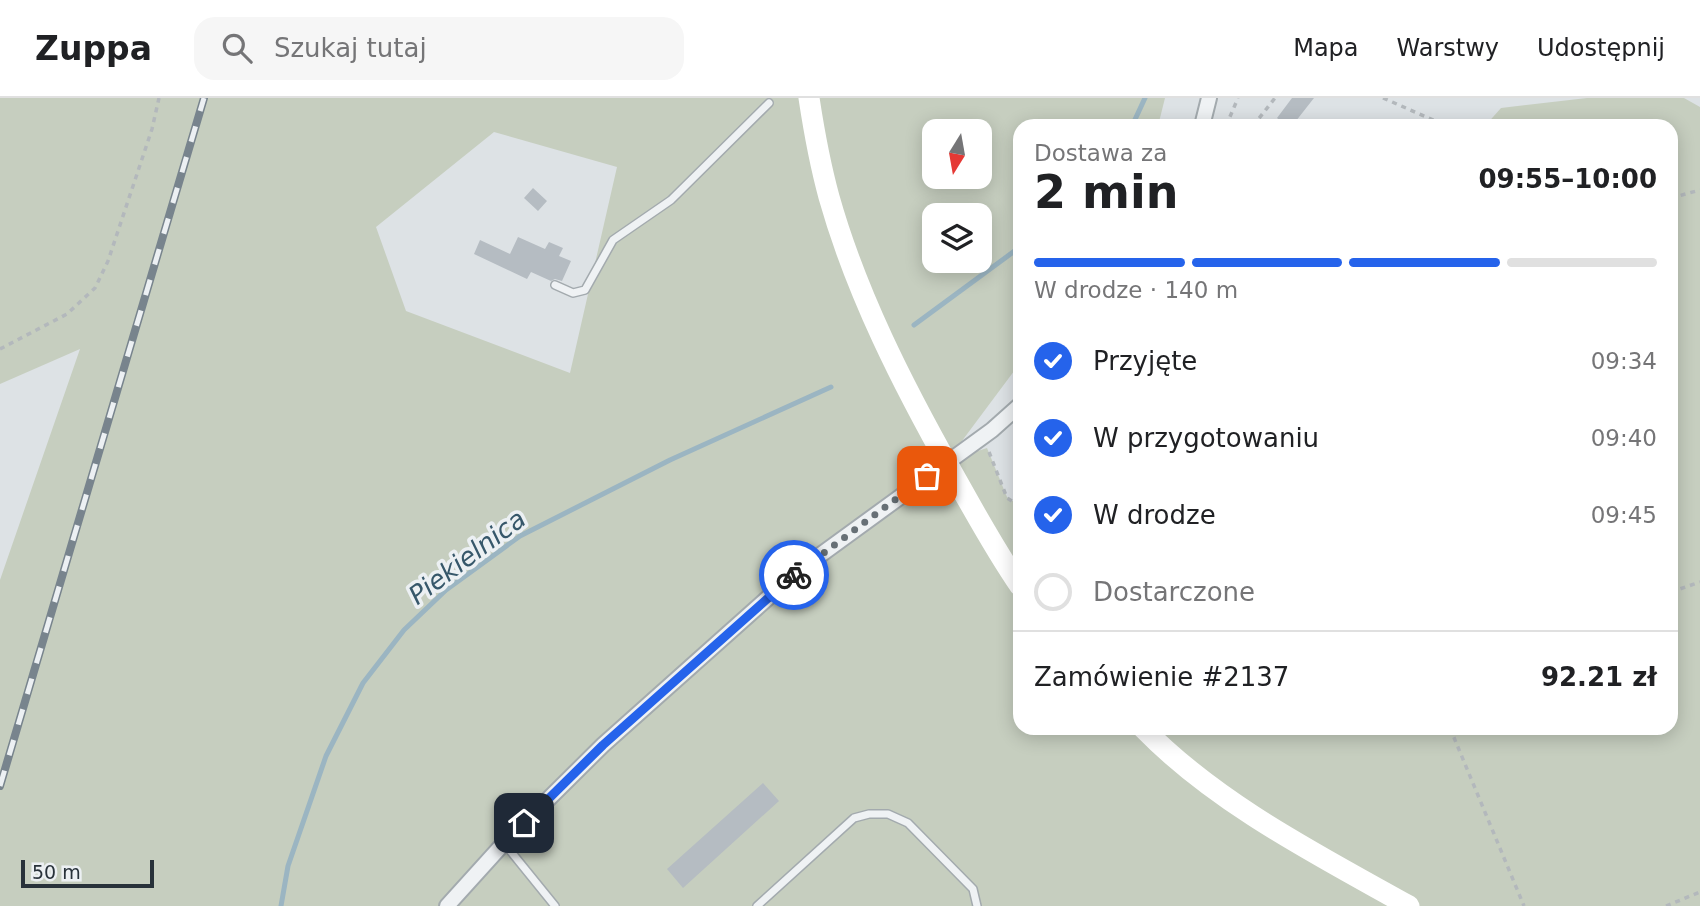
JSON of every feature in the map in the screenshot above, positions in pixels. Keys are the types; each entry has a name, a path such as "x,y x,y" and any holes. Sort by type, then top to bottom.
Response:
{"main road":[{"path":"808,98 822,172 851,262 911,399 1013,576"},
{"path":"1151,735 1239,806 1301,846 1409,906"}],"street":[{"path":"1204,119 1209,98"},
{"path":"447,906 504,843 603,745 797,572 992,430 1013,411"}],"lane":[{"path":"555,285 573,293 585,290 613,240 671,200 769,103"},
{"path":"757,906 854,818 869,814 888,814 908,823 973,888 977,906"},
{"path":"504,843 555,906"}],"path":[{"path":"0,349 67,314 95,288 108,261 152,129 159,98"},
{"path":"1229,119 1238,98"},
{"path":"1258,119 1275,98"},
{"path":"1383,98 1431,119"},
{"path":"1678,196 1700,191"},
{"path":"987,448 1007,498 1013,502"},
{"path":"1678,590 1700,582"},
{"path":"1453,735 1524,906"},
{"path":"1666,906 1700,892"}],"green space":[{"path":"0,98 1165,98 1160,119 1013,119 1013,372 947,461 987,448 1007,497 1013,501 1013,735 1678,735 1678,119 1491,119 1501,108 1587,98 1684,98 1700,107 1700,906 0,906 0,580 80,349 0,384","holes":["494,132 617,167 570,373 406,311 376,227"]}],"building":[{"path":"1292,98 1314,98 1298,119 1277,118"},
{"path":"533,188 547,201 538,211 524,198"},
{"path":"518,237 545,249 549,242 563,248 559,256 571,261 562,281 551,281 531,272 527,279 474,254 480,240 510,254"},
{"path":"763,783 779,801 683,888 667,869"}],"waterway":[{"name":"Piekielnica","path":"1135,119 1145,98"},
{"name":"Piekielnica","path":"914,325 1013,252"},
{"name":"Piekielnica","path":"281,906 288,866 326,756 363,683 404,630 446,590 520,536 670,460 831,387"}],"railway":[{"path":"0,786 204,98"}],"way so far":[{"path":"794,575 927,476"}],"route":[{"path":"524,823 603,745 794,575"}]}
